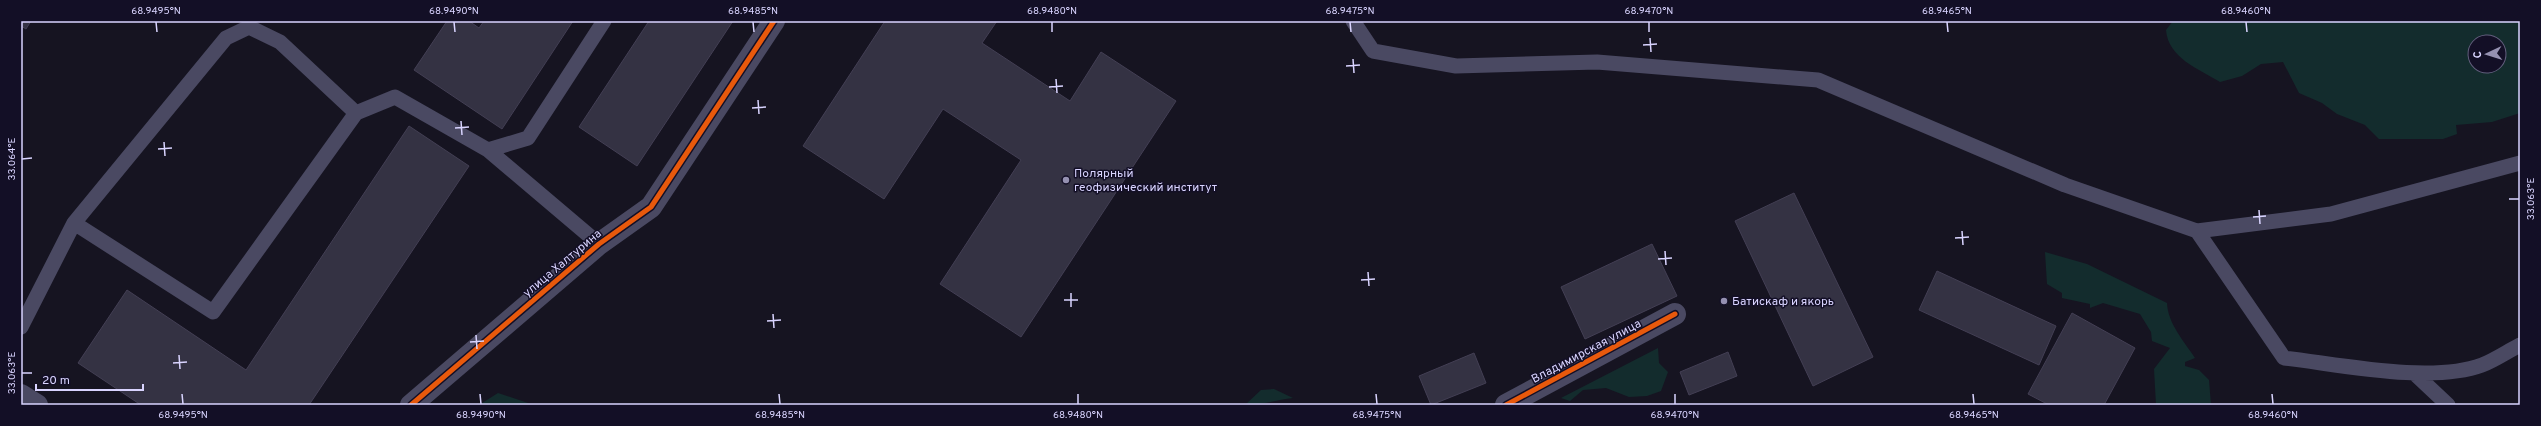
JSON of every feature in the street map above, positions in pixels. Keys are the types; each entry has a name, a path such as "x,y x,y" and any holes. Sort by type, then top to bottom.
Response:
{"street":[{"name":"улица Халтурина","path":"411,405 599,244 651,206 774,21"},
{"name":"Владимирская улица","path":"1506,405 1675,314"},
{"path":"21,395 37,405"}],"lane":[{"path":"488,150 528,138 604,21"},
{"path":"1353,21 1373,51 1456,66 1597,62 1818,80 2065,185 2197,231 2331,214 2520,163"},
{"path":"21,327 74,223 226,38 252,24 280,42 356,113"},
{"path":"74,223 213,312 356,113 395,97 488,150 599,244"},
{"path":"2197,231 2284,358 2414,373 2447,372 2482,365 2520,345"},
{"path":"2414,373 2448,405"}],"green space":[{"path":"2173,21 2520,21 2520,113 2492,122 2456,125 2457,134 2443,139 2379,139 2365,125 2337,114 2322,103 2299,93 2283,62 2261,64 2242,76 2220,82 2186,62 2172,48 2168,40 2166,30"},
{"path":"2045,252 2087,264 2167,303 2173,325 2195,358 2185,362 2185,366 2199,370 2209,380 2211,405 2156,405 2154,369 2170,348 2152,341 2151,332 2140,314 2103,303 2090,308 2090,304 2062,298 2062,293 2047,284"},
{"path":"1658,348 1659,363 1668,372 1661,391 1647,396 1629,397 1606,388 1583,390 1570,401 1561,398"},
{"path":"1274,389 1293,398 1245,405 1261,390"},
{"path":"498,393 534,405 479,405"}],"building":[{"path":"21,21 31,21 26,29 21,26"},
{"path":"447,21 469,21 479,28 484,21 573,21 502,129 414,70"},
{"path":"649,21 733,21 637,166 579,127"},
{"name":"Полярный геофизический институт","path":"885,21 997,21 982,43 1070,101 1101,52 1176,101 1021,337 940,284 1021,160 943,109 884,199 803,146"},
{"path":"409,126 469,166 309,405 141,405 78,363 127,290 246,370"},
{"path":"1794,193 1873,357 1813,386 1735,221"},
{"path":"1652,244 1677,296 1585,339 1561,287"},
{"path":"1937,271 2056,326 2039,365 1919,310"},
{"path":"2072,313 2135,348 2104,405 2049,405 2028,394"},
{"path":"1728,352 1737,376 1689,395 1680,372"},
{"path":"1474,353 1486,383 1431,405 1419,376"}],"cycle path":[{"path":"411,405 599,244 651,207 774,21"},
{"path":"1506,405 1675,314"}],"place":[{"name":"Полярный геофизический институт","path":"1066,180"},
{"name":"Батискаф и якорь","path":"1724,301"}]}
